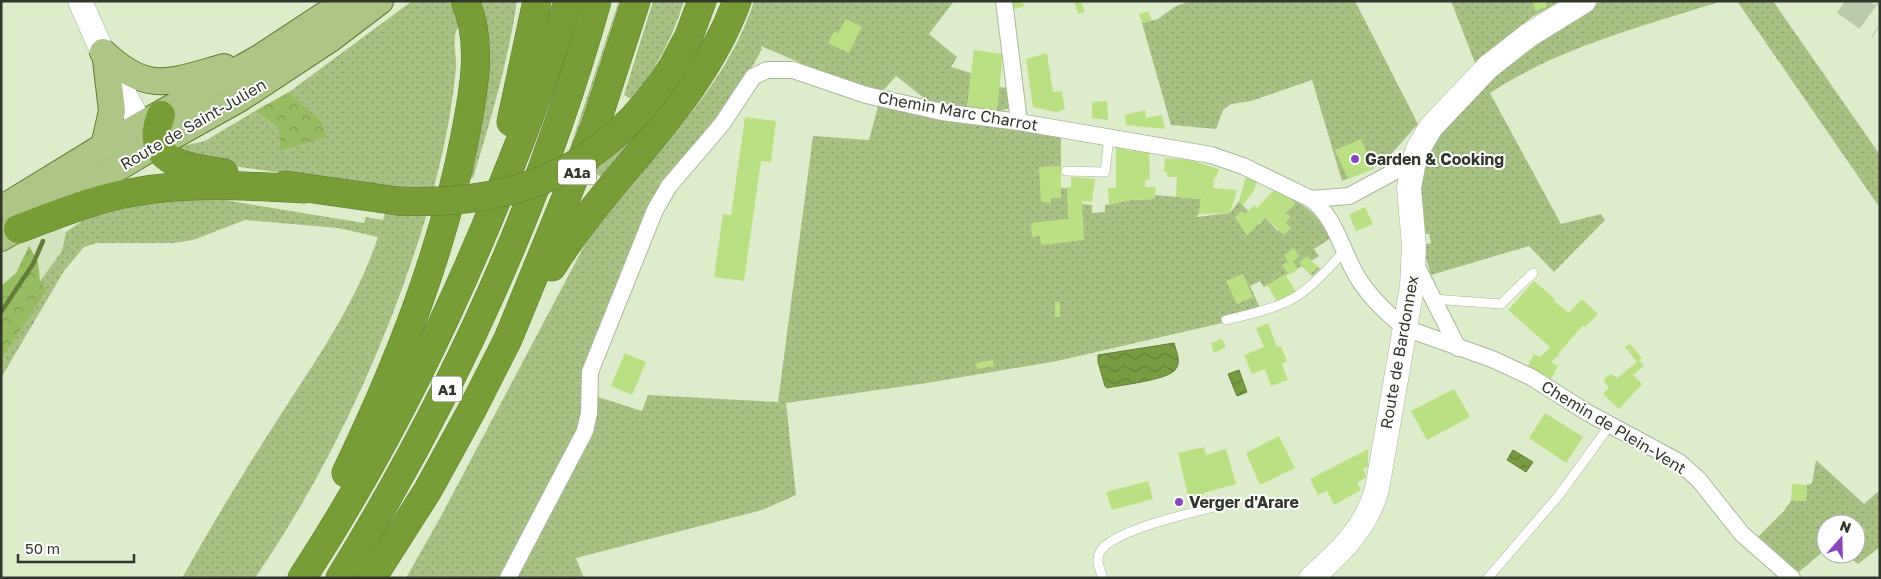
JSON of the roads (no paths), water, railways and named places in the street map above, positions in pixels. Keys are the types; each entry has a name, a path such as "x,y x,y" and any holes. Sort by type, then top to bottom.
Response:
{"highway":[{"path":"484,230 524,68 537,1"},
{"name":"A1","path":"302,578 390,428 435,339 484,230 529,118 568,1"},
{"name":"A1","path":"340,578 385,503 433,415 491,294 538,182 569,94 597,1"},
{"name":"A1a","path":"372,578 428,490 474,408 508,340 595,127 636,1"},
{"path":"7,225 118,195 210,179 398,201 441,202 481,199 522,188 561,171 598,149 628,124 656,92 672,68 689,36 702,1"},
{"path":"508,340 577,228 612,183 665,124 702,75 719,44 737,1"},
{"path":"296,578 400,354 441,236 459,167 472,92 474,56 468,7"},
{"path":"149,136 179,164 210,179"}],"main road":[{"name":"Route de Saint-Julien","path":"7,225 149,136 261,56 346,1"},
{"name":"Route de Saint-Julien","path":"7,225 104,146 149,136 284,70 380,1"},
{"path":"105,56 130,74 144,80 161,82 181,80 261,56"},
{"path":"104,146 112,112 105,56"}],"street":[{"path":"80,1 105,56 149,136"},
{"path":"1004,1 1019,122"},
{"name":"Route de Bardonnex","path":"1311,578 1344,548 1360,528 1373,503 1412,287 1414,260 1410,188 1414,161 1431,127 1488,66 1529,34 1584,1"},
{"name":"Chemin Marc Charrot","path":"508,578 585,431 589,413 590,372 655,210 669,186 722,124 753,77 767,70 793,70 866,96 942,112 1019,122 1211,155 1243,166 1311,199"},
{"path":"1311,199 1349,196 1414,161"},
{"name":"Chemin de Plein-Vent","path":"1311,199 1332,222 1354,271 1367,291 1389,316 1405,328 1492,360 1531,377 1610,425 1679,462 1699,480 1742,534 1792,578"},
{"path":"1414,260 1458,348"}],"lane":[{"path":"1066,171 1105,172 1109,138"},
{"path":"1226,320 1288,302 1306,288 1345,251"},
{"path":"1433,299 1502,304 1534,273"},
{"path":"1488,578 1560,494 1610,425"},
{"path":"1103,578 1097,560 1099,552 1110,540 1156,523 1231,503"}],"water":[{"path":"1174,343 1178,364 1170,374 1143,382 1107,388 1105,386 1098,362 1098,355"},
{"path":"1239,370 1247,392 1237,396 1228,374"},
{"path":"1513,450 1533,462 1526,472 1507,460"}],"waterway":[{"path":"1,312 33,264 43,241"}],"tunnel":[{"path":"1845,1 1880,26"}],"place":[{"name":"Garden & Cooking","path":"1355,159"},
{"name":"Verger d'Arare","path":"1179,502"}]}
